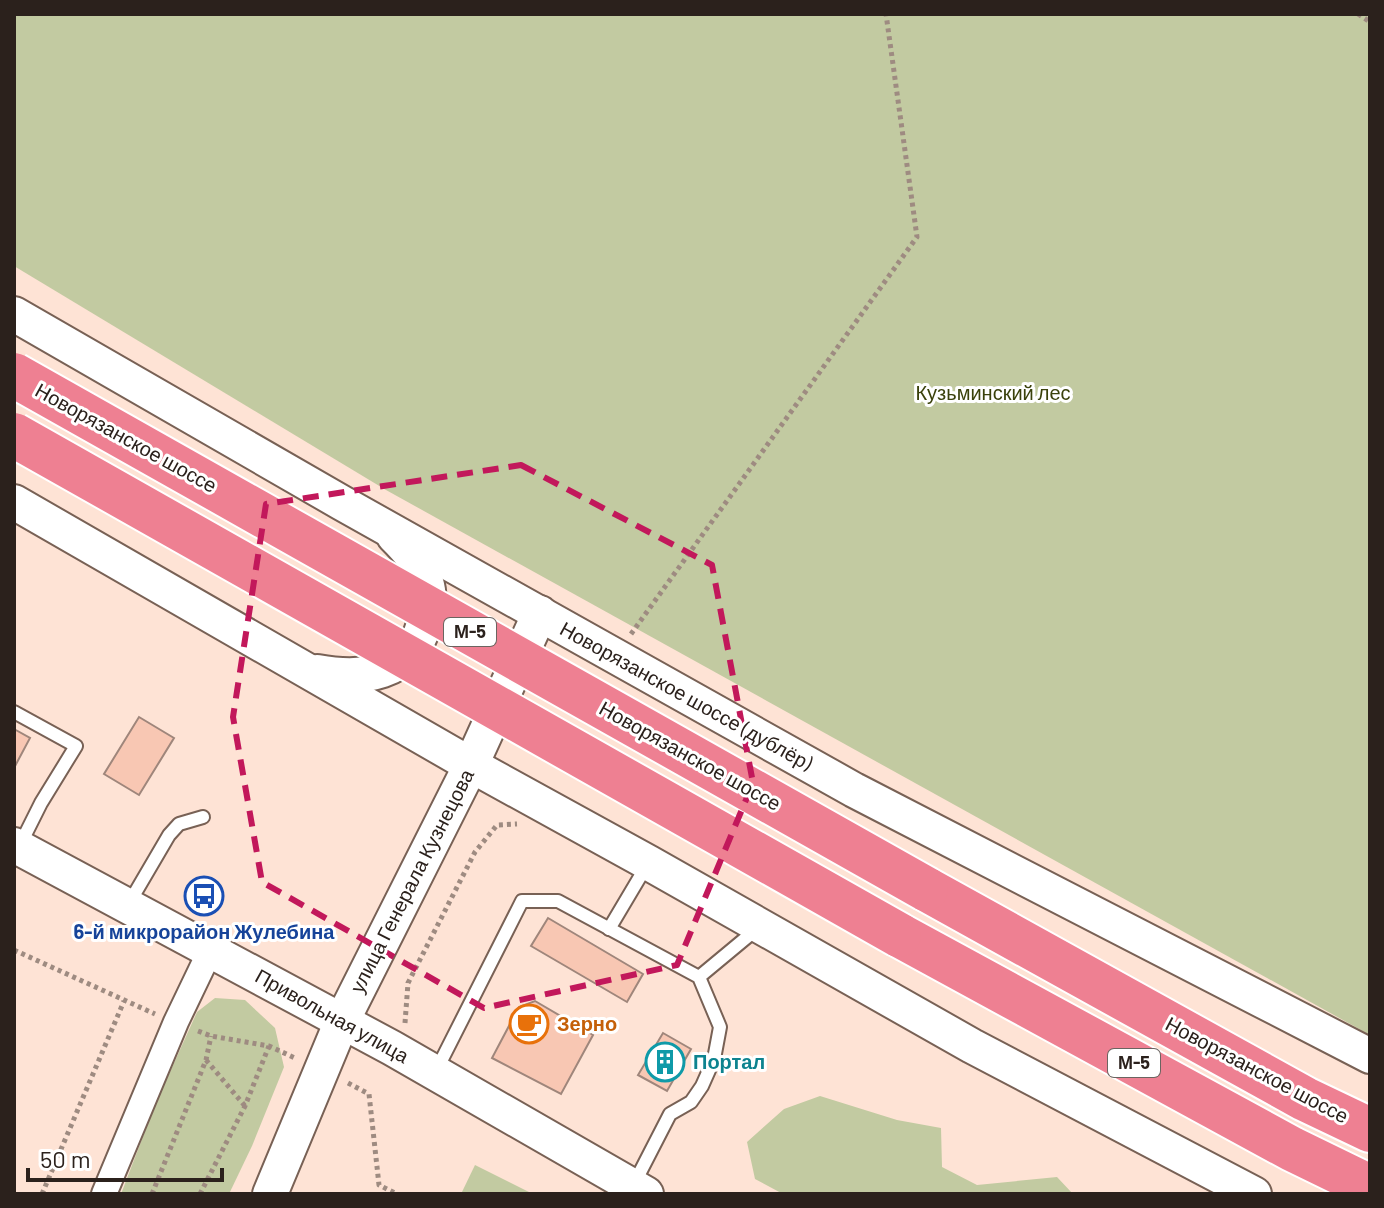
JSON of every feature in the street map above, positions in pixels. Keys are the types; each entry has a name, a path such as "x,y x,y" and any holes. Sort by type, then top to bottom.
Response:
{"highway":[{"name":"Новорязанское шоссе","path":"14,375 926,889 1305,1099 1370,1130"},
{"name":"М-5","path":"14,435 899,935 1292,1149 1370,1187"}],"main road":[{"name":"Новорязанское шоссе (дублёр)","path":"14,314 854,790 1370,1056"},
{"path":"14,502 471,765 972,1046 1254,1194"},
{"path":"309,671 346,677 377,673 405,658 422,633 429,607 427,582 411,554 384,525"},
{"name":"улица Генерала Кузнецова","path":"270,1194 342,1021 471,765 540,613"},
{"name":"Привольная улица","path":"16,846 342,1021 640,1191"}],"street":[{"path":"104,1194 176,1022 211,949"}],"lane":[{"path":"14,712 76,746 16,846"},
{"path":"128,906 169,835 179,824 203,817"},
{"path":"609,929 649,863"},
{"path":"435,1074 522,901 558,901 699,977 720,1027 714,1059 691,1102 670,1114 640,1191"},
{"path":"699,977 760,925"}],"path":[{"path":"630,634 917,237 886,14"},
{"path":"1358,14 1370,22"},
{"path":"405,1024 408,983 475,852 497,825 525,823"},
{"path":"42,1194 124,1001"},
{"path":"152,1194 206,1060 211,1036"},
{"path":"200,1194 245,1106 269,1046"},
{"path":"206,1060 245,1106"},
{"path":"321,1070 369,1094 379,1185 375,1194"},
{"path":"379,1185 397,1194"}],"highlighted area":[{"path":"521,465 712,565 753,783 677,965 484,1008 262,882 233,717 266,504"}],"green space":[{"name":"Кузьминский лес","path":"14,14 1370,14 1370,1035 386,490 14,266"},
{"path":"215,998 245,1000 275,1028 284,1067 229,1194 121,1194 155,1105 197,1012"},
{"path":"820,1096 897,1120 941,1128 942,1167 977,1185 1057,1177 1073,1194 783,1194 755,1179 747,1142 784,1109"},
{"path":"475,1165 533,1194 461,1194"}],"building":[{"path":"139,717 174,738 139,795 104,774"},
{"path":"14,729 30,738 14,768"},
{"path":"548,918 643,974 627,1002 531,946"},
{"path":"535,1001 593,1035 561,1094 492,1058 519,1007"},
{"name":"Портал","path":"663,1033 691,1049 667,1091 638,1075"}],"place":[{"name":"6-й микрорайон Жулебина","path":"204,896"},
{"name":"Зерно","path":"529,1024"},
{"name":"Портал","path":"665,1062"}]}
